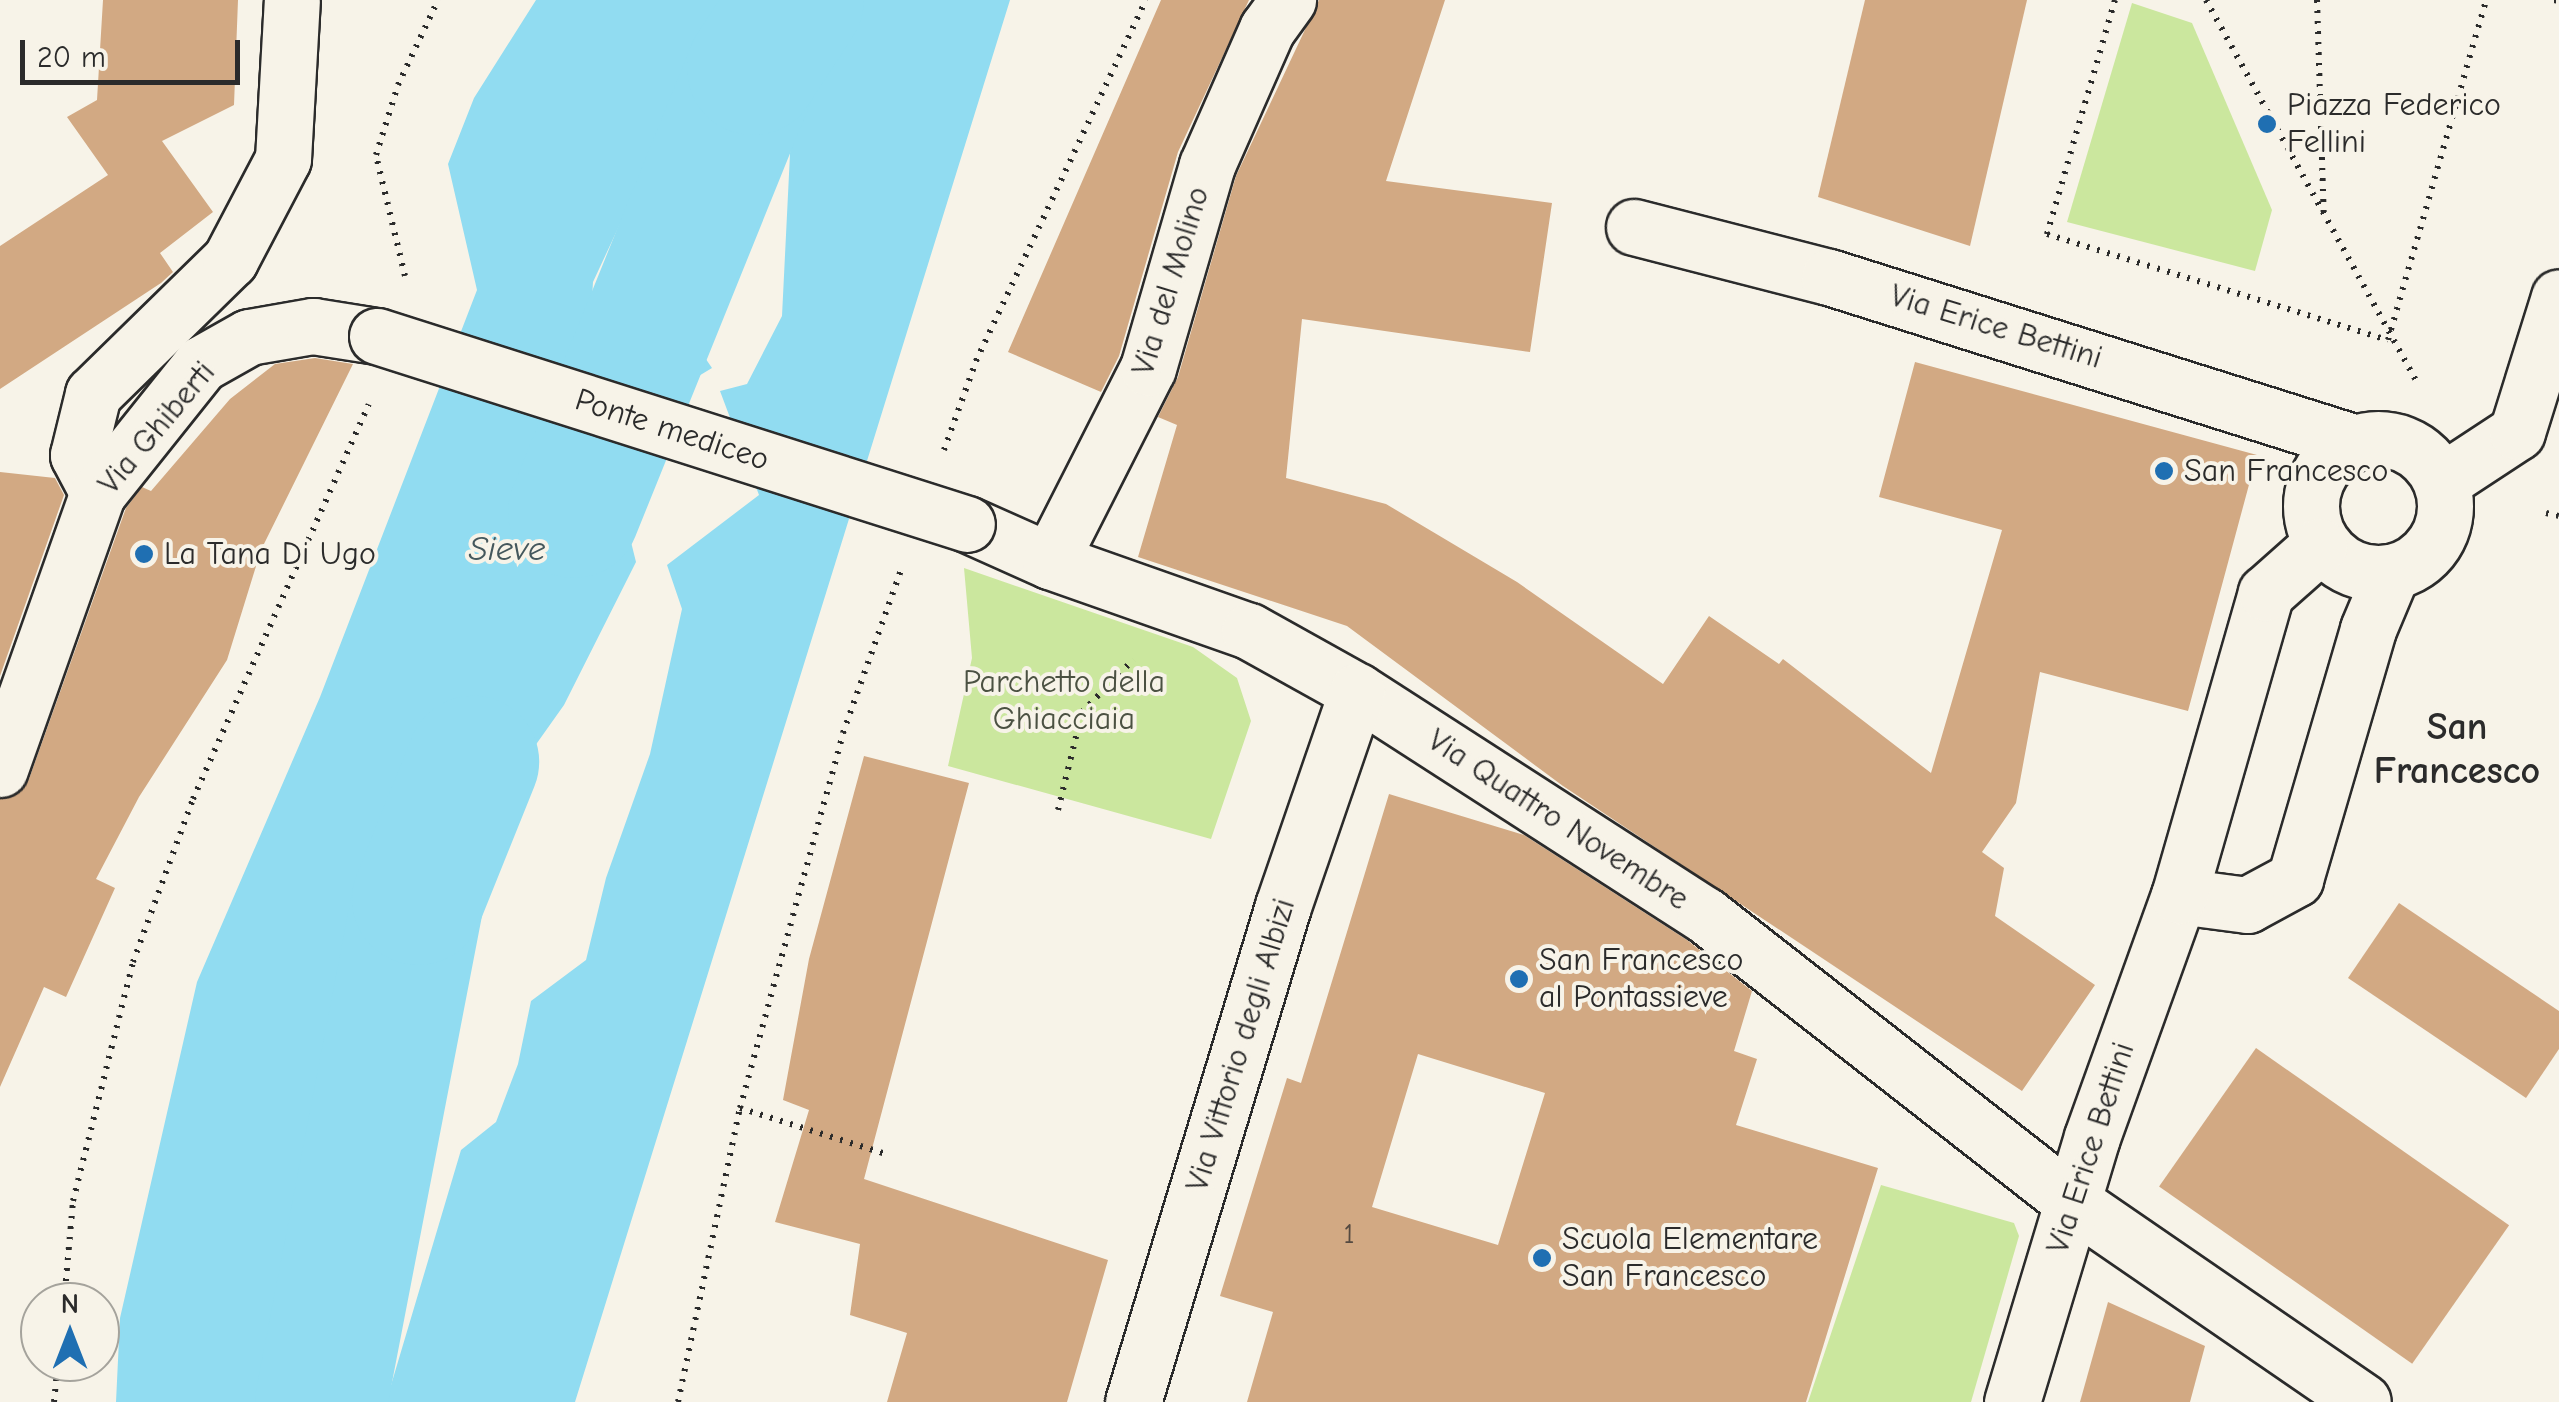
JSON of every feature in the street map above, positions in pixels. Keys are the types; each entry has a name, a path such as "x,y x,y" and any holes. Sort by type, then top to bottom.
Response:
{"street":[{"path":"98,494 78,455 93,394 230,260 283,159 292,0"},
{"name":"Via del Molino","path":"1050,561 1148,368 1208,165 1267,29 1288,0"},
{"name":"Via Erice Bettini","path":"1634,227 1977,321 2353,442 2408,446 2428,456 2444,480"},
{"path":"2353,442 2318,472 2310,523 2320,546 2340,562 2392,572 2416,564 2435,542 2446,514 2444,480 2517,432 2559,298"},
{"name":"Via Ghiberti","path":"0,770 98,494 202,364 249,337 313,326 386,338"},
{"name":"Ponte mediceo","path":"386,338 967,524 1050,561"},
{"name":"Via Erice Bettini","path":"2012,1402 2071,1201 2179,896 2266,593 2320,546"},
{"name":"Via Quattro Novembre","path":"1050,561 1249,631 1357,691 1705,915 2071,1201 2362,1402"},
{"path":"2179,896 2247,905 2296,879 2368,628 2392,572"},
{"name":"Via Vittorio degli Albizi","path":"1133,1402 1190,1207 1357,691"}],"path":[{"path":"66,1282 73,1201 133,962 194,799 386,338 376,156 398,86 438,0"},
{"path":"943,454 976,361 1146,0"},
{"path":"2115,0 2047,234 2388,340"},
{"path":"2206,0 2388,340 2417,383"},
{"path":"2317,0 2324,220"},
{"path":"2388,340 2486,0"},
{"path":"2546,513 2559,516"},
{"path":"678,1402 740,1108 843,733 903,566"},
{"path":"1058,810 1082,712 1146,647"},
{"path":"740,1108 884,1153"}],"green space":[{"path":"2132,3 2192,23 2272,210 2255,271 2067,222"},
{"name":"Parchetto della Ghiacciaia","path":"964,568 1193,647 1237,678 1251,721 1211,839 948,766 972,658"},
{"path":"1881,1185 2014,1223 2019,1236 1971,1402 1808,1402"}],"water":[{"name":"Sieve","path":"536,0 1010,0 575,1402 386,1402 461,1150 496,1122 518,1064 531,1001 586,960 606,878 650,754 682,609 667,565 759,495 720,391 747,384 782,316 793,93 811,37 733,50 715,65 677,111 655,157 656,179 620,224 593,282 590,334 619,351 686,330 712,368 604,433 636,562 564,705 520,767 445,903 403,940 290,1226 266,1402 116,1402 120,1382 120,1318 197,982 320,697 477,290 448,164 474,98"}],"building":[{"path":"103,0 238,0 234,105 162,141 213,212 160,253 173,272 161,283 0,389 0,246 108,175 67,117 97,100"},
{"path":"1161,0 1249,0 1178,152 1119,356 1101,392 1008,352"},
{"path":"1319,0 1445,0 1386,181 1552,203 1530,352 1302,319 1286,478 1386,504 1517,582 1663,684 1709,616 1779,664 1783,659 1931,773 2002,530 1879,497 1915,362 2257,455 2188,711 2040,672 2016,803 1982,852 2004,868 1995,916 2095,985 2022,1091 1563,786 1347,626 1138,557 1177,425 1158,417 1178,377 1236,176"},
{"path":"1865,0 2027,0 1970,246 1818,197"},
{"path":"315,358 353,364 261,550 227,660 139,797 96,879 115,888 66,997 44,987 0,1087 0,799 19,793 29,779 126,508 142,487 151,491 230,399 275,364"},
{"path":"0,472 55,478 64,495 0,676"},
{"path":"864,756 969,783 864,1179 1108,1260 1067,1402 887,1402 907,1333 850,1315 860,1244 775,1222 809,1110 783,1100 809,959"},
{"name":"Scuola Elementare San Francesco","path":"1389,794 1524,835 1687,940 1752,991 1734,1051 1757,1059 1736,1125 1878,1168 1806,1402 1247,1402 1273,1312 1220,1296 1287,1078 1301,1083","holes":["1418,1054 1545,1093 1498,1245 1372,1207"]},
{"path":"2399,903 2559,1011 2559,1049 2526,1098 2348,978"},
{"path":"2256,1048 2509,1225 2412,1364 2159,1186"},
{"path":"2108,1302 2205,1346 2190,1402 2080,1402"}],"waterway":[{"name":"Sieve","path":"574,512 753,69 798,0"},
{"name":"Sieve","path":"321,1402 418,899 473,762"}],"place":[{"name":"Piazza Federico Fellini","path":"2267,124"},
{"name":"San Francesco","path":"2164,471"},
{"name":"La Tana Di Ugo","path":"144,554"},
{"name":"San Francesco al Pontassieve","path":"1519,979"},
{"name":"Scuola Elementare San Francesco","path":"1542,1258"}],"district":[{"name":"San Francesco","path":"2457,750"}]}
